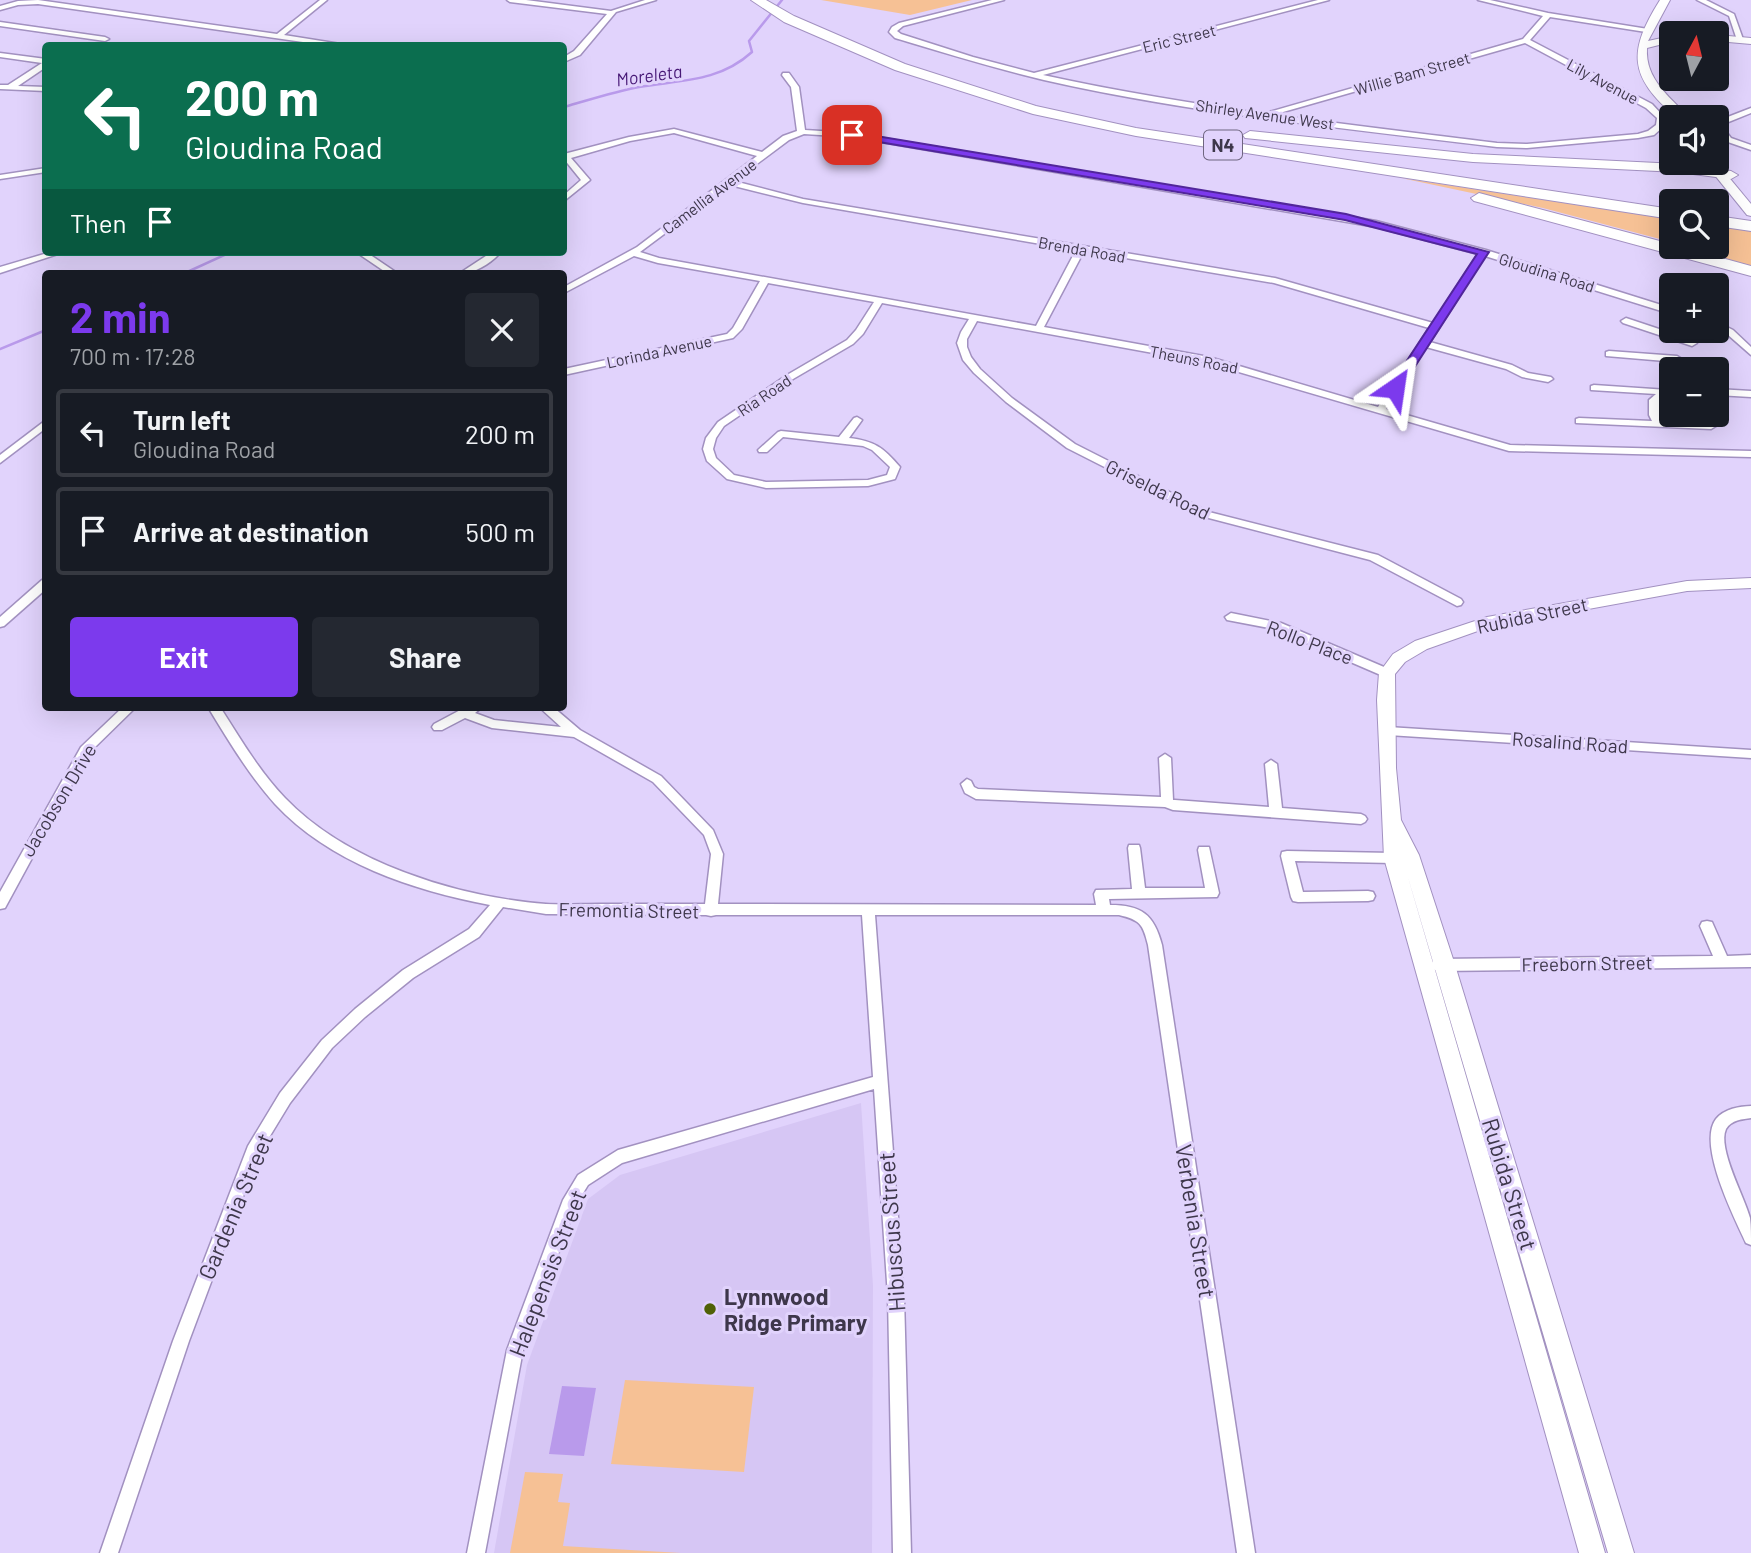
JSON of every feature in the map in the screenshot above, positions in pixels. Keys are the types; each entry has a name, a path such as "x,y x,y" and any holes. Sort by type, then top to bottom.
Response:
{"highway":[{"name":"N4","path":"782,0 794,15 900,68 1033,110 1136,132 1659,212"},
{"name":"N4","path":"761,3 981,82 1094,111 1194,130 1659,200"},
{"path":"1194,130 1474,158 1659,167"},
{"path":"1136,132 1476,198 1581,223 1751,271"},
{"path":"1730,218 1751,213"}],"street":[{"path":"278,36 324,0"},
{"path":"510,0 568,4 613,13 653,0"},
{"name":"Shirley Avenue West","path":"1001,0 898,25 892,30 898,36 1031,76 1266,115 1516,146 1638,136 1653,132"},
{"name":"Eric Street","path":"1031,76 1326,0"},
{"path":"1481,0 1548,15 1659,31"},
{"path":"1665,0 1646,30 1640,57 1643,72 1671,105"},
{"path":"1700,0 1732,15 1746,40"},
{"path":"0,8 18,3 38,2 321,42"},
{"path":"567,58 577,53 613,13"},
{"path":"1526,41 1548,15"},
{"path":"0,24 105,39"},
{"name":"Willie Bam Street","path":"1266,115 1526,41"},
{"name":"Lily Avenue","path":"1526,41 1649,106 1662,120 1653,132"},
{"path":"1642,46 1659,42"},
{"path":"0,55 42,61"},
{"path":"9,88 42,65"},
{"path":"786,75 795,86 801,132"},
{"path":"0,87 42,89"},
{"path":"1751,110 1721,124 1721,133 1734,143 1751,148"},
{"path":"567,155 672,131 763,155"},
{"name":"Camellia Avenue","path":"567,288 634,253 786,138 801,132"},
{"name":"Gloudina Road","path":"801,132 863,137 1346,217 1483,252 1659,307"},
{"path":"567,159 586,180 567,196"},
{"path":"0,179 42,173"},
{"path":"1729,174 1751,200"},
{"path":"1729,175 1751,213"},
{"name":"Brenda Road","path":"728,182 803,201 1275,281 1434,327"},
{"path":"1040,330 1081,249"},
{"path":"1380,411 1483,252"},
{"name":"Theuns Road","path":"634,253 658,260 1238,367 1509,448 1751,454"},
{"path":"0,270 47,256"},
{"path":"366,256 388,270"},
{"path":"470,270 492,256"},
{"path":"380,270 384,268"},
{"name":"Lorinda Avenue","path":"567,371 730,336 737,329 766,279"},
{"name":"Ria Road","path":"766,485 731,477 720,469 711,459 708,449 711,438 721,424 790,377 850,342 860,332 880,300"},
{"name":"Griselda Road","path":"975,317 962,339 962,348 973,369 1051,433 1071,446 1205,514 1374,557 1457,602"},
{"path":"1626,321 1659,332"},
{"path":"1729,332 1751,352"},
{"path":"1424,342 1512,368 1525,375 1548,379"},
{"path":"1609,354 1659,361"},
{"path":"1594,388 1659,392"},
{"path":"1729,393 1751,394"},
{"path":"1580,421 1658,424 1654,415 1654,400 1659,397"},
{"path":"843,439 857,420"},
{"path":"0,460 42,426"},
{"path":"763,450 781,434 843,439 876,448 895,467 891,477 868,483 766,485"},
{"name":"Rubida Street","path":"1620,1553 1434,965 1393,858 1387,768 1387,673 1399,658 1421,646 1488,622 1687,586 1751,583"},
{"path":"0,624 42,587"},
{"name":"Rollo Place","path":"1231,617 1277,626 1387,673"},
{"name":"Jacobson Drive","path":"0,904 85,750 126,711"},
{"name":"Fremontia Street","path":"217,711 282,803 330,842 383,870 423,885 499,902 546,909 1111,910"},
{"path":"438,727 469,711"},
{"path":"472,711 492,724 576,733"},
{"path":"550,711 576,733 657,779 709,833 717,854 711,911"},
{"name":"Rosalind Road","path":"1388,731 1751,754"},
{"path":"1165,758 1167,802"},
{"path":"1271,764 1276,813"},
{"path":"967,784 969,790 976,794 1167,802 1180,806 1361,819"},
{"name":"Rubida Street","path":"1392,819 1410,855 1434,965 1592,1553"},
{"path":"1134,848 1139,894"},
{"path":"1111,910 1101,894 1212,893 1204,850"},
{"path":"1368,896 1298,897 1287,856 1393,858"},
{"name":"Gardenia Street","path":"109,1553 181,1341 253,1151 272,1119 302,1073 352,1021 408,974 479,929 499,902"},
{"name":"Verbenia Street","path":"1111,910 1141,915 1151,925 1246,1553"},
{"name":"Hibuscus Street","path":"868,911 896,1297 902,1553"},
{"path":"1707,926 1722,961"},
{"name":"Freeborn Street","path":"1434,965 1751,961"},
{"name":"Halepensis Street","path":"476,1553 515,1350 571,1200 583,1181 618,1157 881,1081"},
{"path":"1751,1112 1743,1112 1725,1120 1719,1128 1720,1154 1751,1238"}],"shaded area":[{"path":"821,0 972,0 910,15"},
{"path":"1401,178 1659,217 1659,239 1543,208"},
{"path":"1729,228 1751,231 1751,266 1727,259"},
{"name":"Lynnwood Ridge Primary","path":"861,1103 873,1286 872,1553 494,1553 527,1365 588,1199 620,1175"},
{"path":"625,1380 754,1387 744,1472 611,1464"},
{"path":"562,1386 596,1388 584,1456 549,1454"},
{"path":"525,1472 563,1474 558,1502 570,1503 563,1546 681,1553 510,1553"}],"waterway":[{"name":"Moreleta","path":"567,106 629,89 699,78 726,69 752,52 749,41 782,0"},
{"name":"Moreleta","path":"192,270 222,256"},
{"name":"Moreleta","path":"0,349 42,332"}],"place":[{"name":"Lynnwood Ridge Primary","path":"710,1309"}],"route":[{"path":"852,135 1346,217 1483,252 1395,388"}]}
